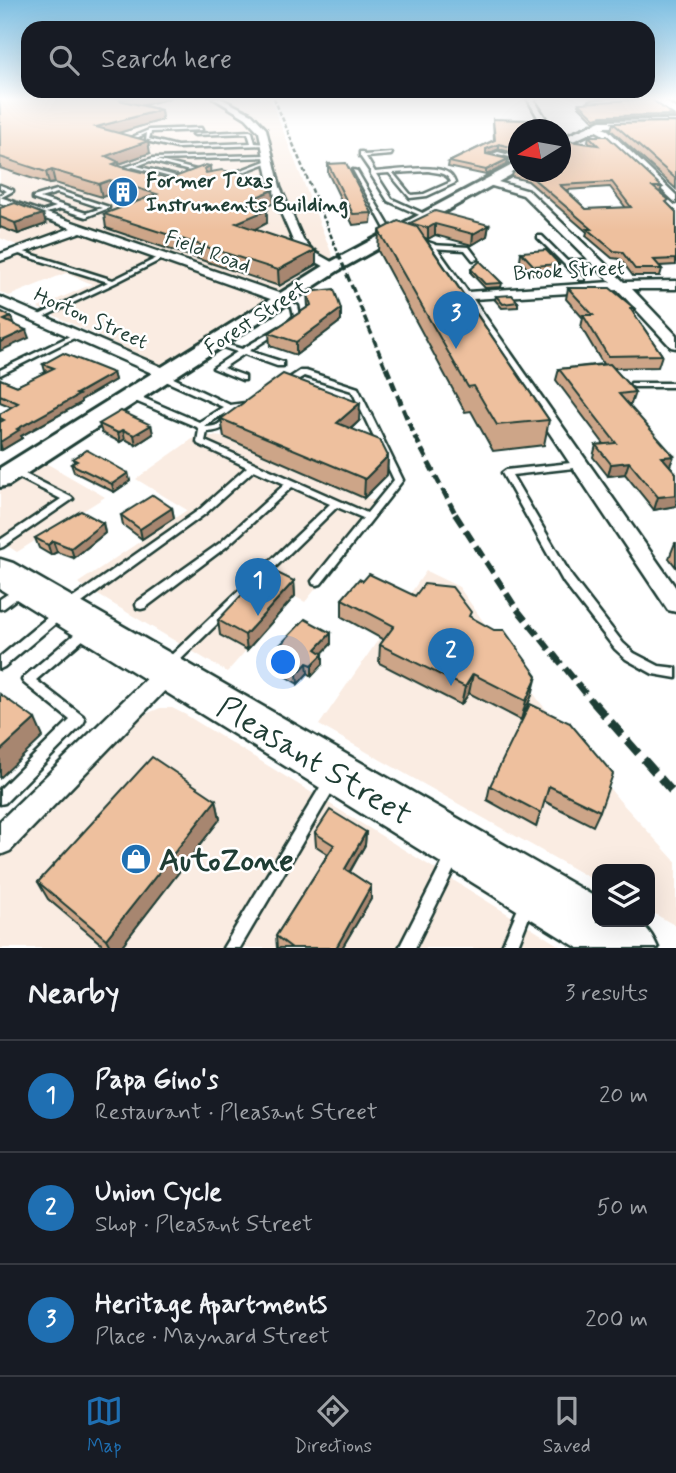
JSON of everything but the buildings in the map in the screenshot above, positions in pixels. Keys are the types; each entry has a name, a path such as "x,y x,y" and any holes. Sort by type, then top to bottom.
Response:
{"highway":[{"name":"Pleasant Street","path":"8,588 77,618 630,948"}],"main road":[{"name":"Forest Street","path":"6,475 333,267 508,171"}],"street":[{"path":"616,142 676,200"},
{"path":"266,144 278,197 298,241 310,254 333,267"},
{"path":"655,180 676,180"},
{"path":"488,182 526,193 676,344"},
{"name":"Field Road","path":"0,198 17,210 40,214 82,228 283,299"},
{"path":"0,258 82,228"},
{"path":"391,234 431,247 676,604"},
{"name":"Brook Street","path":"465,296 620,285 676,285"},
{"name":"Horton Street","path":"0,301 164,375"},
{"path":"0,841 166,671"}],"lane":[{"path":"130,142 187,152"},
{"path":"158,142 177,146 266,144"},
{"path":"177,146 187,152"},
{"path":"127,176 127,172 119,170 152,159 187,152"},
{"path":"508,155 498,153 488,157 508,162"},
{"path":"391,155 361,155 390,200 426,216"},
{"path":"152,159 269,159"},
{"path":"152,159 207,174 198,178"},
{"path":"223,178 269,159"},
{"path":"132,166 189,181 181,185"},
{"path":"372,173 390,172 428,170 443,172 451,177 453,183 410,197 390,172"},
{"path":"355,171 391,234"},
{"path":"0,186 11,191 0,198"},
{"path":"40,214 61,207 86,215 107,208 57,191 35,198 61,207"},
{"path":"540,237 582,279"},
{"path":"431,247 467,248 475,259"},
{"path":"18,252 113,282"},
{"path":"37,318 165,256"},
{"path":"566,263 594,260"},
{"path":"242,378 217,368 297,316 295,306 283,299"},
{"path":"0,373 76,335"},
{"path":"216,343 280,364"},
{"path":"272,391 303,373 355,390 399,480 317,581"},
{"path":"164,375 229,407"},
{"path":"634,385 676,385"},
{"path":"131,396 201,427 216,429 230,419 229,407"},
{"path":"201,427 229,407 251,404 261,397"},
{"path":"201,427 201,442 369,517"},
{"path":"580,465 506,473 568,580 619,646 650,668 676,673"},
{"path":"0,663 77,618 253,466"},
{"path":"0,545 68,499 6,475"},
{"path":"141,605 223,545 291,483"},
{"path":"166,671 336,503"},
{"path":"0,798 79,720 28,680 77,618"},
{"path":"231,948 336,773"},
{"path":"407,948 458,846"},
{"path":"509,948 533,890"}],"shaded area":[{"path":"0,142 288,142 333,257 161,365 38,308 92,284 66,273 9,296 0,292 0,263 31,251 0,238"},
{"path":"198,435 224,437 384,505 305,602 294,596 227,672 78,583 187,510 136,479"},
{"path":"44,462 105,497 17,552 0,541 0,491"},
{"path":"426,571 459,587 539,701 619,800 676,862 676,926 655,914 655,864 592,864 592,879 319,725"},
{"path":"160,708 172,708 186,715 563,948 0,948 0,858 139,717"}],"railway":[{"path":"292,142 339,255"},
{"path":"338,253 386,369"},
{"path":"386,367 414,435 456,515"},
{"path":"455,514 516,608 595,705"},
{"path":"594,703 676,796"}],"place":[{"name":"Former Texas Instruments Building","path":"123,192"},
{"name":"Heritage Apartments","path":"456,349"},
{"name":"Papa Gino's","path":"258,616"},
{"name":"Union Cycle","path":"451,686"},
{"name":"AutoZone","path":"136,859"}]}
